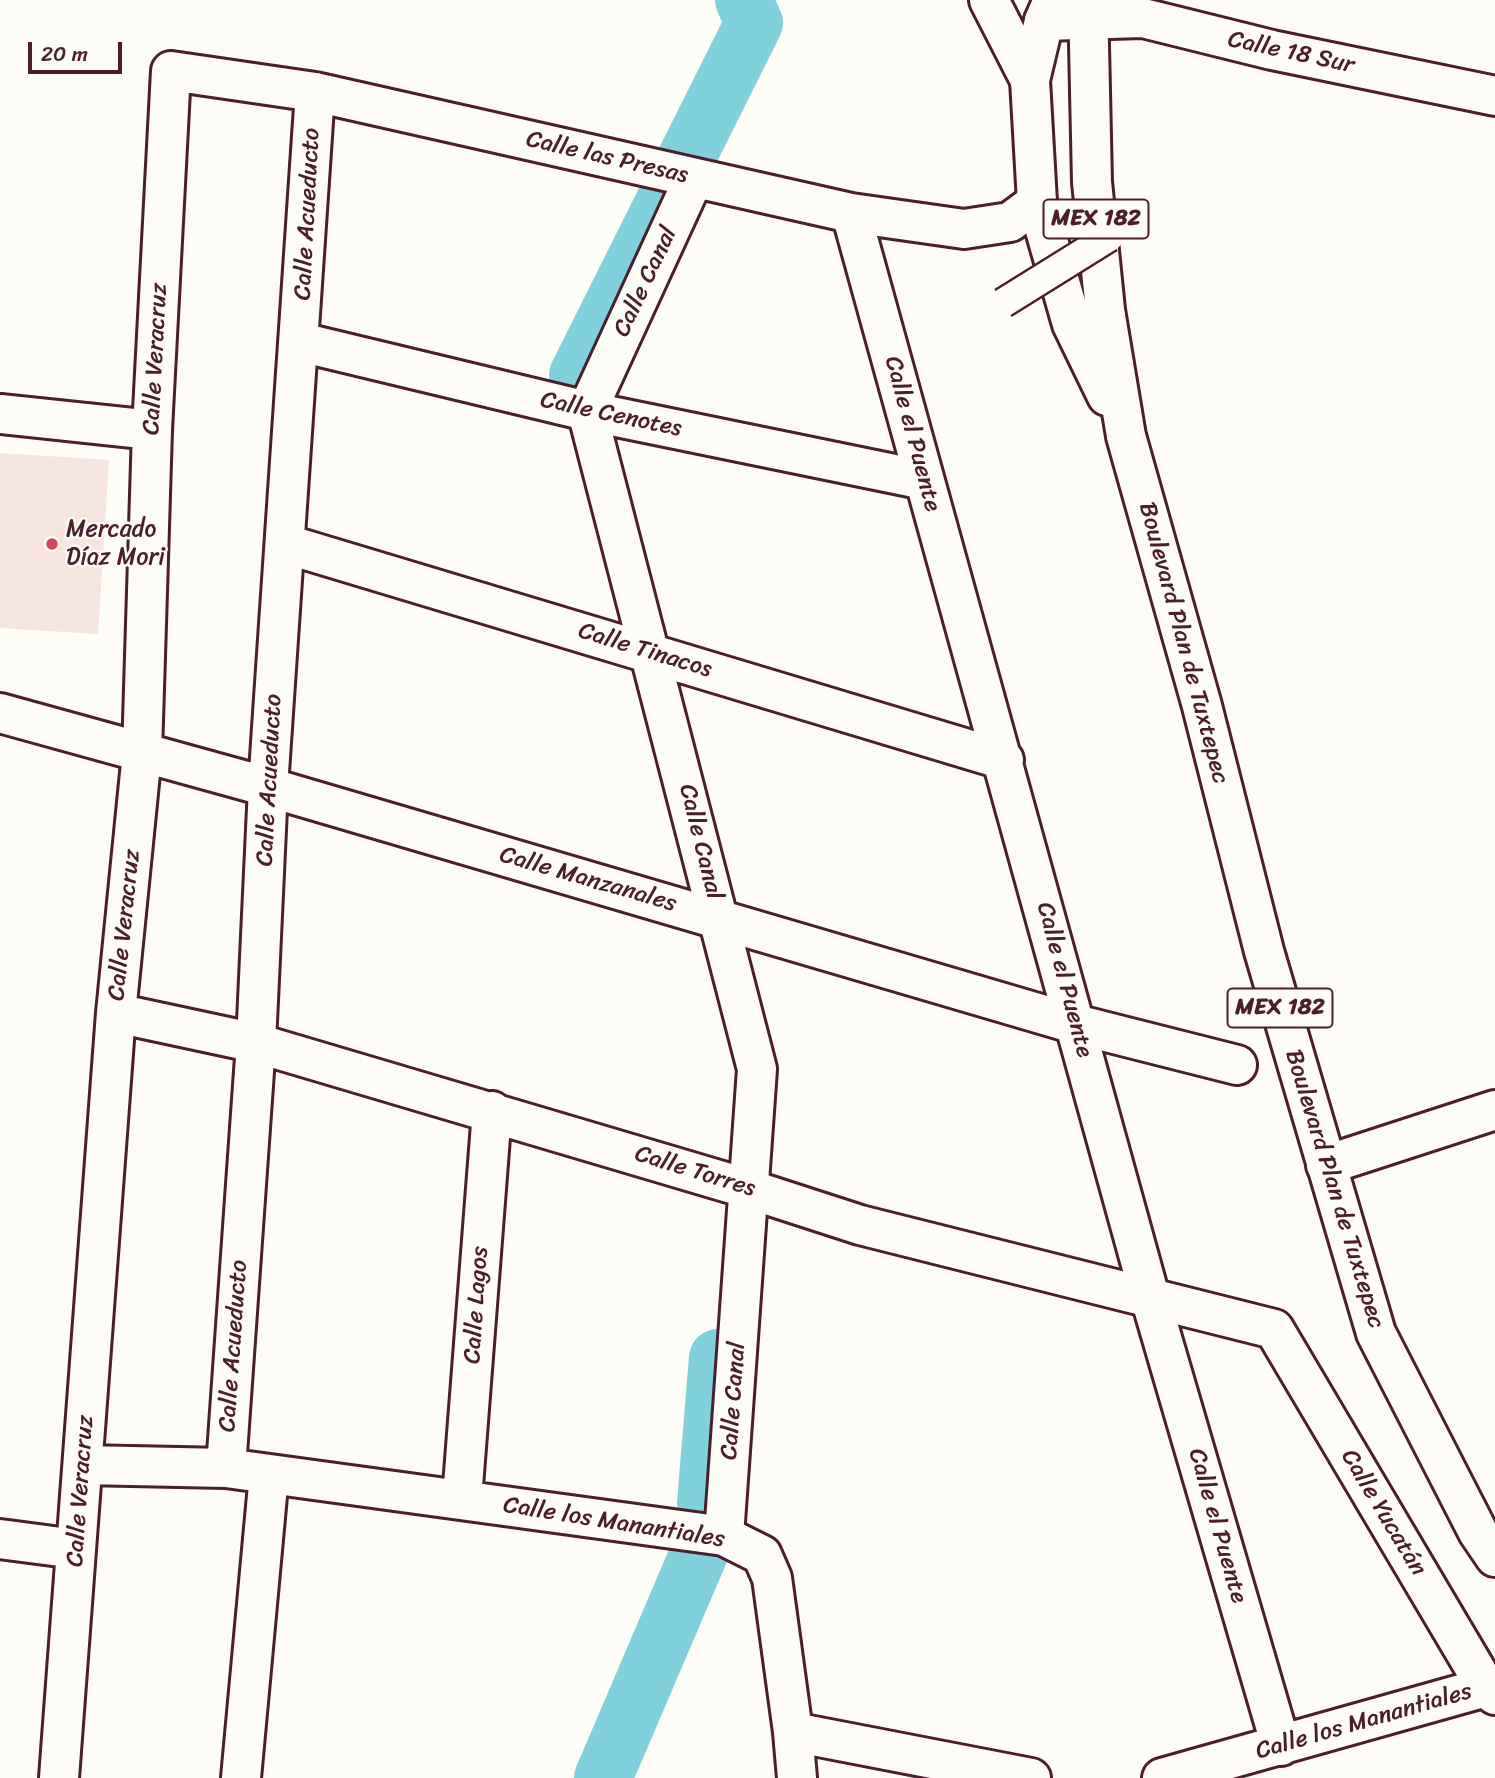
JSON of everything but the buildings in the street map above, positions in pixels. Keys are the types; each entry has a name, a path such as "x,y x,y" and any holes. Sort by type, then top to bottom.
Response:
{"street":[{"path":"989,0 1030,80 1048,72 1068,74 1083,87 1089,106"},
{"name":"MEX 182","path":"1047,7 1030,80 1037,202 1072,324 1126,436"},
{"name":"Calle 18 Sur","path":"1047,7 1087,10 1144,9 1272,50 1495,96"},
{"name":"MEX 182","path":"1087,10 1092,182 1105,310 1126,436"},
{"name":"Calle las Presas","path":"171,71 315,92 851,213 964,229 1010,222 1037,202"},
{"name":"Calle Veracruz","path":"59,1778 116,1013 142,752 152,430 171,71"},
{"name":"Calle Acueducto","path":"226,1468 257,1043 268,788 315,92"},
{"name":"Calle Canal","path":"691,177 587,411 757,1069 724,1536"},
{"path":"1037,202 1058,206 1078,199 1092,182"},
{"name":"Calle el Puente","path":"851,213 1150,1297 1281,1746"},
{"path":"1003,303 1109,237"},
{"name":"Calle Cenotes","path":"300,342 587,411 924,480"},
{"path":"0,414 152,430"},
{"name":"Boulevard Plan de Tuxtepec","path":"1126,436 1202,706 1264,951 1376,1333 1478,1532 1495,1558"},
{"name":"Calle Tinacos","path":"286,544 1004,760"},
{"name":"Calle Manzanales","path":"0,713 268,788 1075,1024 1237,1065"},
{"name":"Calle Torres","path":"116,1013 257,1043 492,1111 860,1225 1274,1329"},
{"name":"Calle Lagos","path":"462,1499 492,1111"},
{"path":"1326,1164 1495,1111"},
{"name":"Calle Yucatán","path":"1274,1329 1490,1691"},
{"name":"Calle los Manantiales","path":"83,1465 226,1468 724,1536 762,1555 772,1578 797,1778"},
{"path":"242,1778 269,1474"},
{"path":"0,1539 76,1549"},
{"name":"Calle los Manantiales","path":"1162,1778 1490,1691"},
{"path":"793,1732 1031,1778"}],"shaded area":[{"name":"Mercado Díaz Mori","path":"0,453 109,460 98,634 0,628"}],"waterway":[{"path":"578,375 754,23 744,0"},
{"path":"706,1503 718,1358"},
{"path":"603,1778 703,1544"}],"place":[{"name":"Mercado Díaz Mori","path":"52,544"}]}
